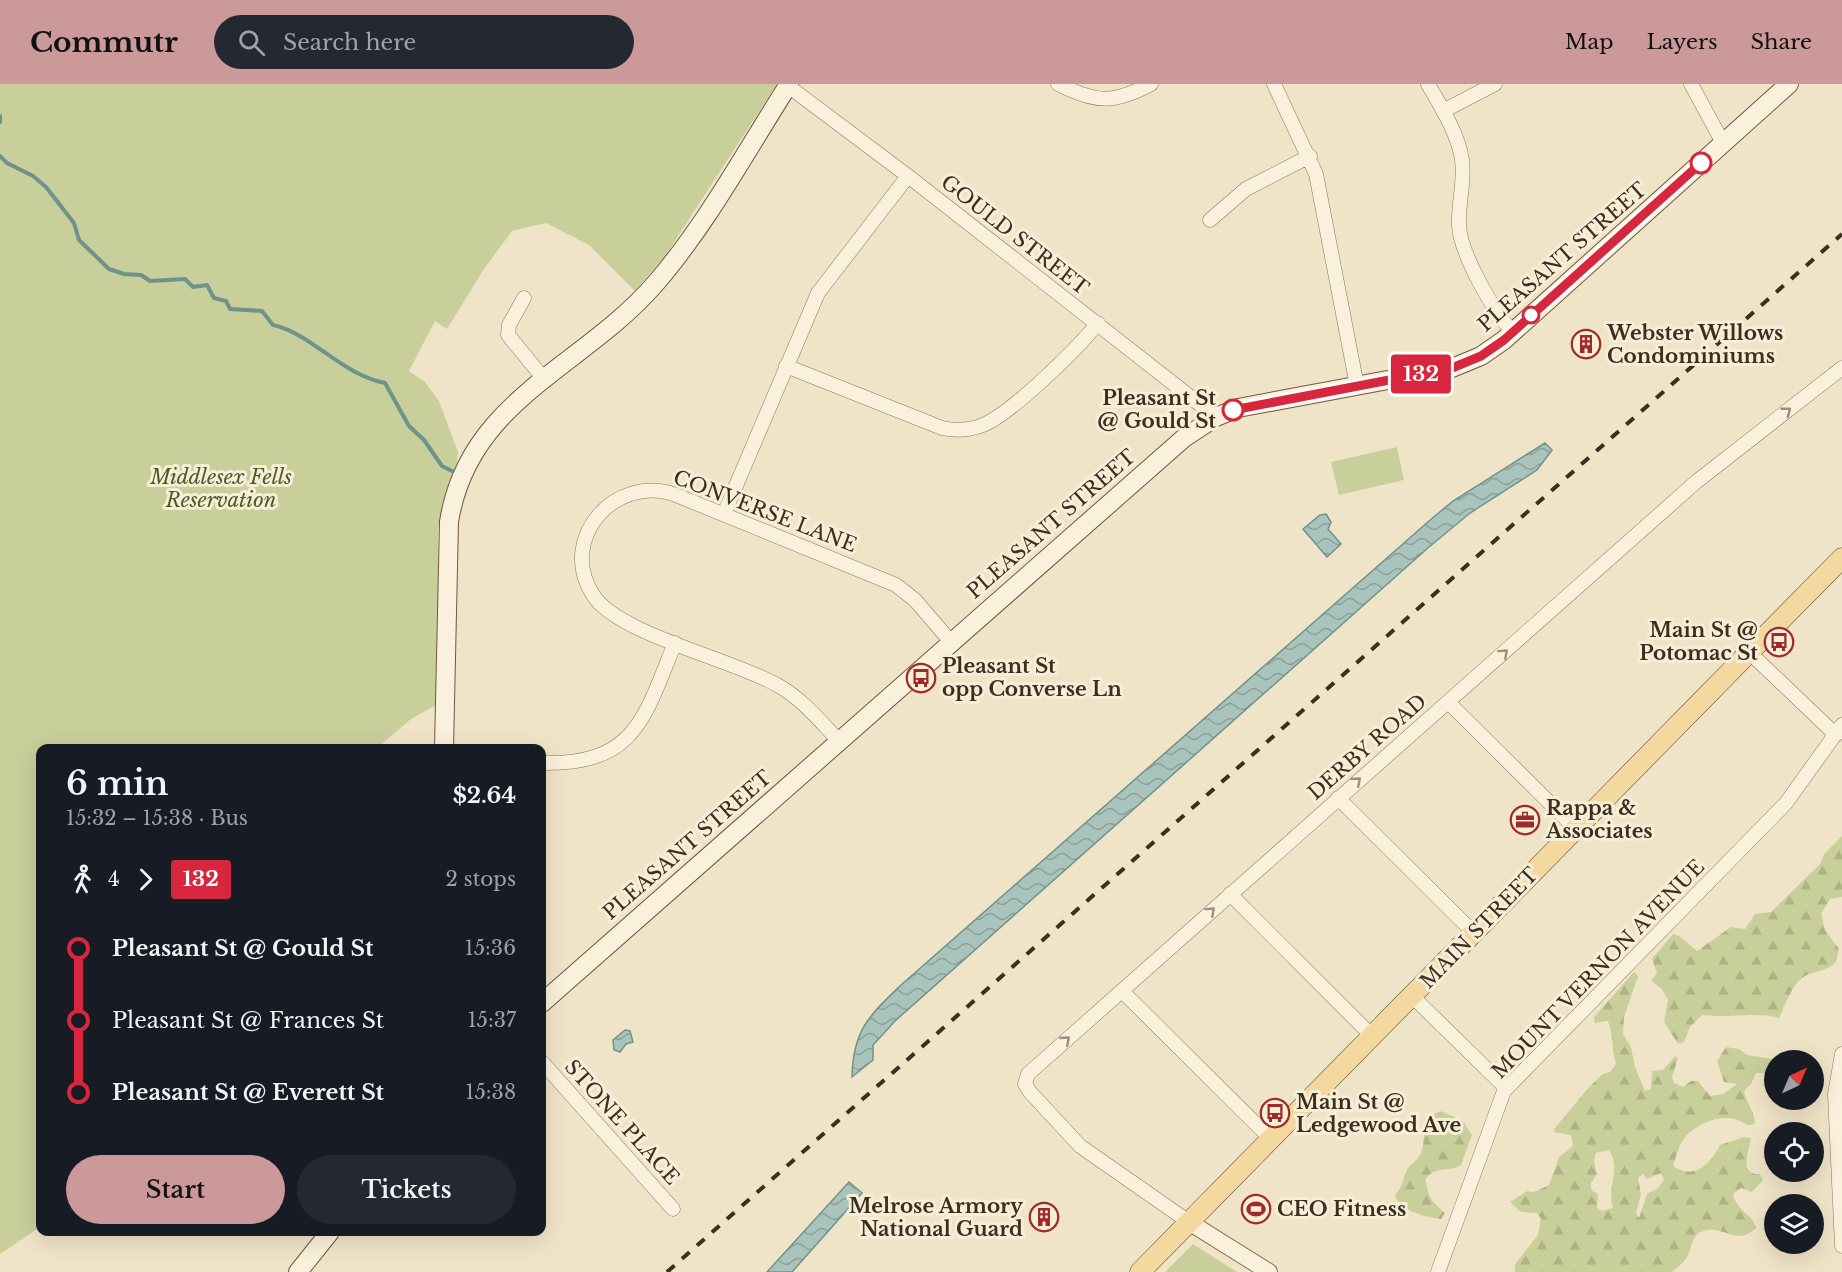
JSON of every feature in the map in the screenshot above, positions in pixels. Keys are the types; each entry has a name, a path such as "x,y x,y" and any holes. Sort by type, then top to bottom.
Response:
{"main road":[{"name":"PLEASANT STREET","path":"546,999 1172,448 1216,417 1260,403 1463,364 1489,351 1789,84"},
{"path":"444,744 449,522 455,493 465,465 485,434 505,412 622,317 661,277 705,215 788,85"},
{"name":"MAIN STREET","path":"1140,1272 1842,558"},
{"path":"298,1272 327,1236"}],"street":[{"path":"1058,84 1082,96 1104,99 1126,96 1151,84"},
{"path":"1274,84 1310,156 1324,203 1357,386"},
{"path":"1428,84 1443,111 1462,158 1463,183 1459,221 1461,240 1497,312 1513,332"},
{"path":"1443,111 1495,84"},
{"path":"1691,84 1723,143"},
{"name":"GOULD STREET","path":"788,85 1098,323 1216,417"},
{"path":"1210,220 1246,189 1310,156"},
{"path":"724,514 821,287 908,176"},
{"path":"524,298 509,325 508,335 514,346 544,379"},
{"path":"786,366 942,428 964,430 983,425 999,415 1077,347 1098,323"},
{"name":"DERBY ROAD","path":"1189,1222 1080,1146 1036,1100 1025,1081 1029,1072 1696,482 1842,368"},
{"name":"CONVERSE LANE","path":"838,741 802,702 778,685 618,619 596,601 583,568 582,554 587,533 598,514 620,497 641,490 669,492 896,585 915,600 951,642"},
{"path":"546,763 587,760 614,749 629,736 646,713 675,643"},
{"path":"1750,653 1839,730"},
{"path":"1448,702 1576,830"},
{"name":"MOUNT VERNON AVENUE","path":"1438,1272 1497,1103 1506,1088 1786,803 1839,730"},
{"path":"1338,798 1474,933"},
{"path":"1230,894 1372,1036"},
{"path":"1122,991 1271,1139"},
{"path":"1412,996 1506,1088"},
{"path":"1842,1054 1836,1074 1835,1094 1842,1246"},
{"name":"STONE PLACE","path":"546,1066 674,1209"},
{"path":"1189,1222 1269,1272"}],"green space":[{"name":"Middlesex Fells Reservation","path":"0,84 777,84 665,256 635,291 589,245 546,223 512,231 484,269 447,329 435,321 409,371 425,382 439,401 458,452 438,529 438,704 411,719 382,744 36,744 36,1230 0,1254"},
{"path":"1397,447 1404,480 1339,495 1331,462"},
{"path":"1842,836 1842,897 1830,899 1821,914 1825,930 1839,949 1836,962 1828,968 1800,979 1779,1018 1760,1015 1702,1015 1690,1027 1684,1042 1678,1044 1664,1022 1668,1000 1661,988 1651,981 1657,973 1652,959 1673,934 1679,936 1697,951 1731,927 1745,929 1755,914 1771,912 1820,864 1824,854"},
{"path":"1634,972 1638,976 1624,1017 1623,1034 1631,1047 1635,1067 1645,1091 1651,1089 1652,1071 1663,1070 1675,1056 1678,1058 1672,1077 1674,1083 1683,1087 1691,1081 1698,1081 1710,1096 1723,1094 1737,1084 1724,1082 1717,1061 1726,1047 1739,1049 1747,1055 1764,1058 1764,1073 1756,1073 1751,1084 1744,1091 1755,1124 1748,1125 1731,1118 1723,1118 1700,1125 1683,1140 1673,1166 1688,1172 1695,1171 1707,1164 1720,1145 1744,1137 1751,1138 1747,1166 1749,1171 1760,1174 1763,1180 1752,1192 1741,1188 1733,1194 1738,1205 1756,1228 1750,1233 1738,1236 1714,1230 1701,1232 1694,1238 1686,1259 1672,1272 1515,1272 1515,1264 1538,1235 1541,1219 1537,1213 1521,1212 1510,1202 1527,1191 1534,1192 1549,1185 1559,1157 1573,1146 1571,1135 1554,1132 1555,1128 1589,1087 1603,1074 1610,1072 1616,1064 1608,1021 1595,1023 1594,1017","holes":["1609,1150 1613,1157 1611,1193 1613,1208 1602,1211 1597,1208 1598,1194 1591,1190 1591,1183 1597,1174 1594,1160 1596,1153","1661,1173 1664,1180 1658,1188 1647,1194 1639,1218 1636,1213 1641,1195 1638,1178 1643,1174 1647,1179"]},
{"path":"1441,1111 1463,1121 1472,1135 1461,1165 1434,1172 1426,1179 1431,1199 1445,1213 1441,1219 1421,1215 1407,1209 1395,1195 1408,1168 1420,1155 1428,1120"},
{"path":"1193,1244 1237,1272 1165,1272"}],"water":[{"path":"1545,443 1552,450 1537,470 1470,513 1429,547 895,1021 873,1045 873,1060 852,1077 856,1047 865,1025 901,985 1429,521 1453,501"},
{"path":"1326,514 1331,522 1328,529 1341,544 1327,557 1303,529 1320,515"},
{"path":"625,1030 630,1031 633,1042 626,1044 620,1052 614,1050 613,1040"},
{"path":"849,1182 862,1193 792,1272 767,1272"}],"waterway":[{"path":"0,116 0,122"},
{"path":"0,156 7,163 33,176 46,187 74,223 79,240 109,269 124,274 141,275 150,281 185,279 193,287 207,285 214,298 226,301 230,309 262,311 273,325 300,336 355,372 385,383 409,426 424,440 442,466 454,472"}],"railway":[{"path":"667,1272 1842,234"}],"bus line":[{"name":"132","path":"1233,410 1271,400 1437,371 1481,356 1504,340 1701,163"}],"place":[{"name":"Webster Willows Condominiums","path":"1586,344"},
{"name":"Pleasant St @ Gould St","path":"1233,410"},
{"name":"Main St @ Potomac St","path":"1779,642"},
{"name":"Pleasant St opp Converse Ln","path":"921,678"},
{"name":"Rappa & Associates","path":"1525,820"},
{"name":"Main St @ Ledgewood Ave","path":"1275,1113"},
{"name":"CEO Fitness","path":"1256,1209"},
{"name":"Melrose Armory National Guard","path":"1044,1217"}]}
